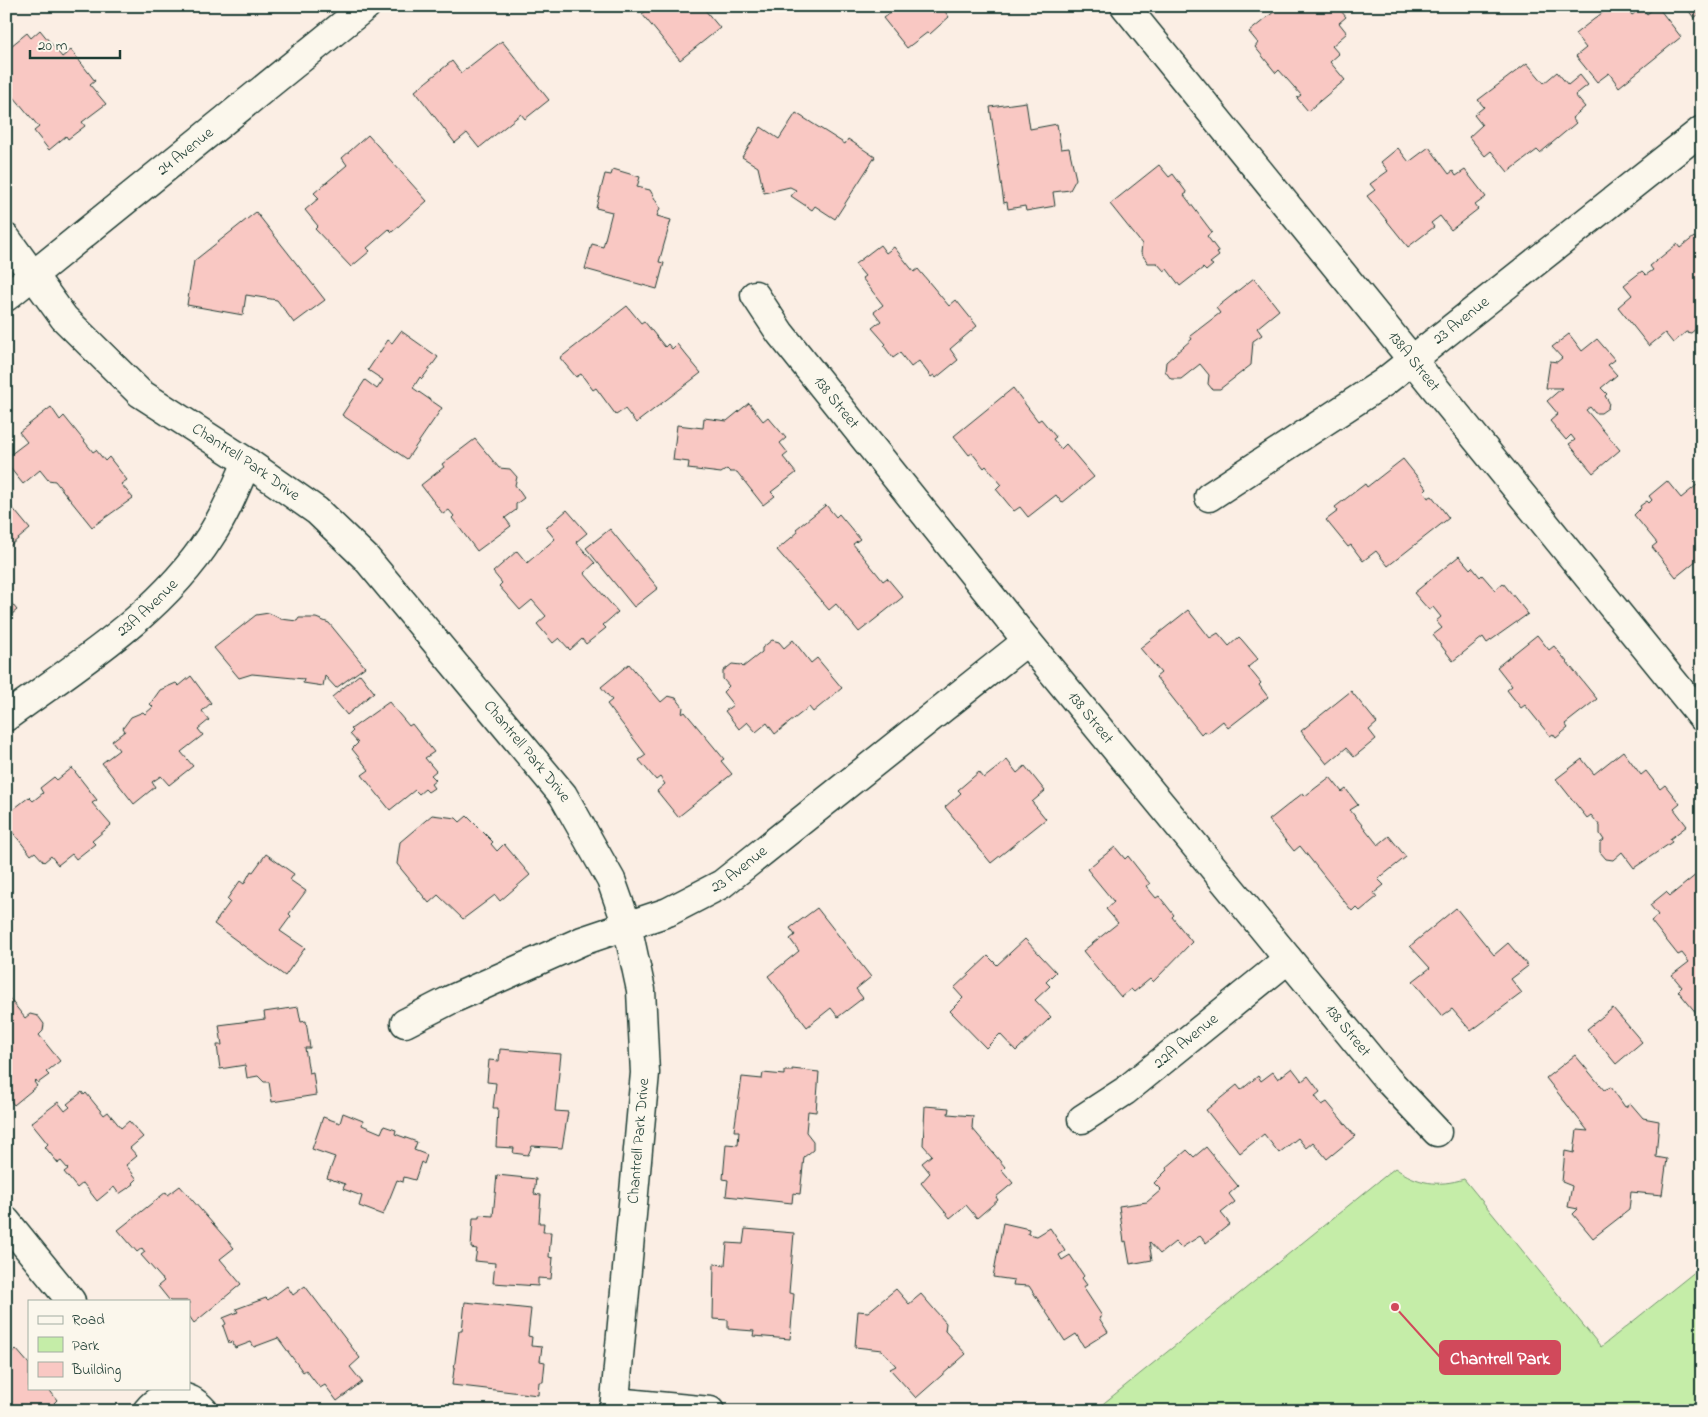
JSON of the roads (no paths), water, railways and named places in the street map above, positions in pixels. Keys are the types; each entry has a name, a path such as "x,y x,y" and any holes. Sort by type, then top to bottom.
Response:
{"street":[{"name":"24 Avenue","path":"6,297 366,6"},
{"name":"138A Street","path":"1125,6 1702,716"},
{"name":"23 Avenue","path":"1209,497 1383,383 1702,130"},
{"name":"Chantrell Park Drive","path":"6,238 64,318 140,393 247,462 317,511 366,558 563,795 611,880 627,924 641,990 645,1073 614,1406"},
{"name":"138 Street","path":"755,294 780,333 1027,641 1387,1079 1437,1132"},
{"name":"23A Avenue","path":"6,717 131,625 179,579 210,538 228,506 247,462"},
{"name":"23 Avenue","path":"405,1023 485,984 582,941 627,924 668,912 722,884 1027,641"},
{"name":"22A Avenue","path":"1082,1119 1124,1091 1288,959"},
{"path":"6,1221 70,1300"},
{"path":"148,1401 175,1395 186,1397 196,1402 204,1411"},
{"path":"614,1406 710,1411"}],"place":[{"name":"Chantrell Park","path":"1395,1307"}]}
